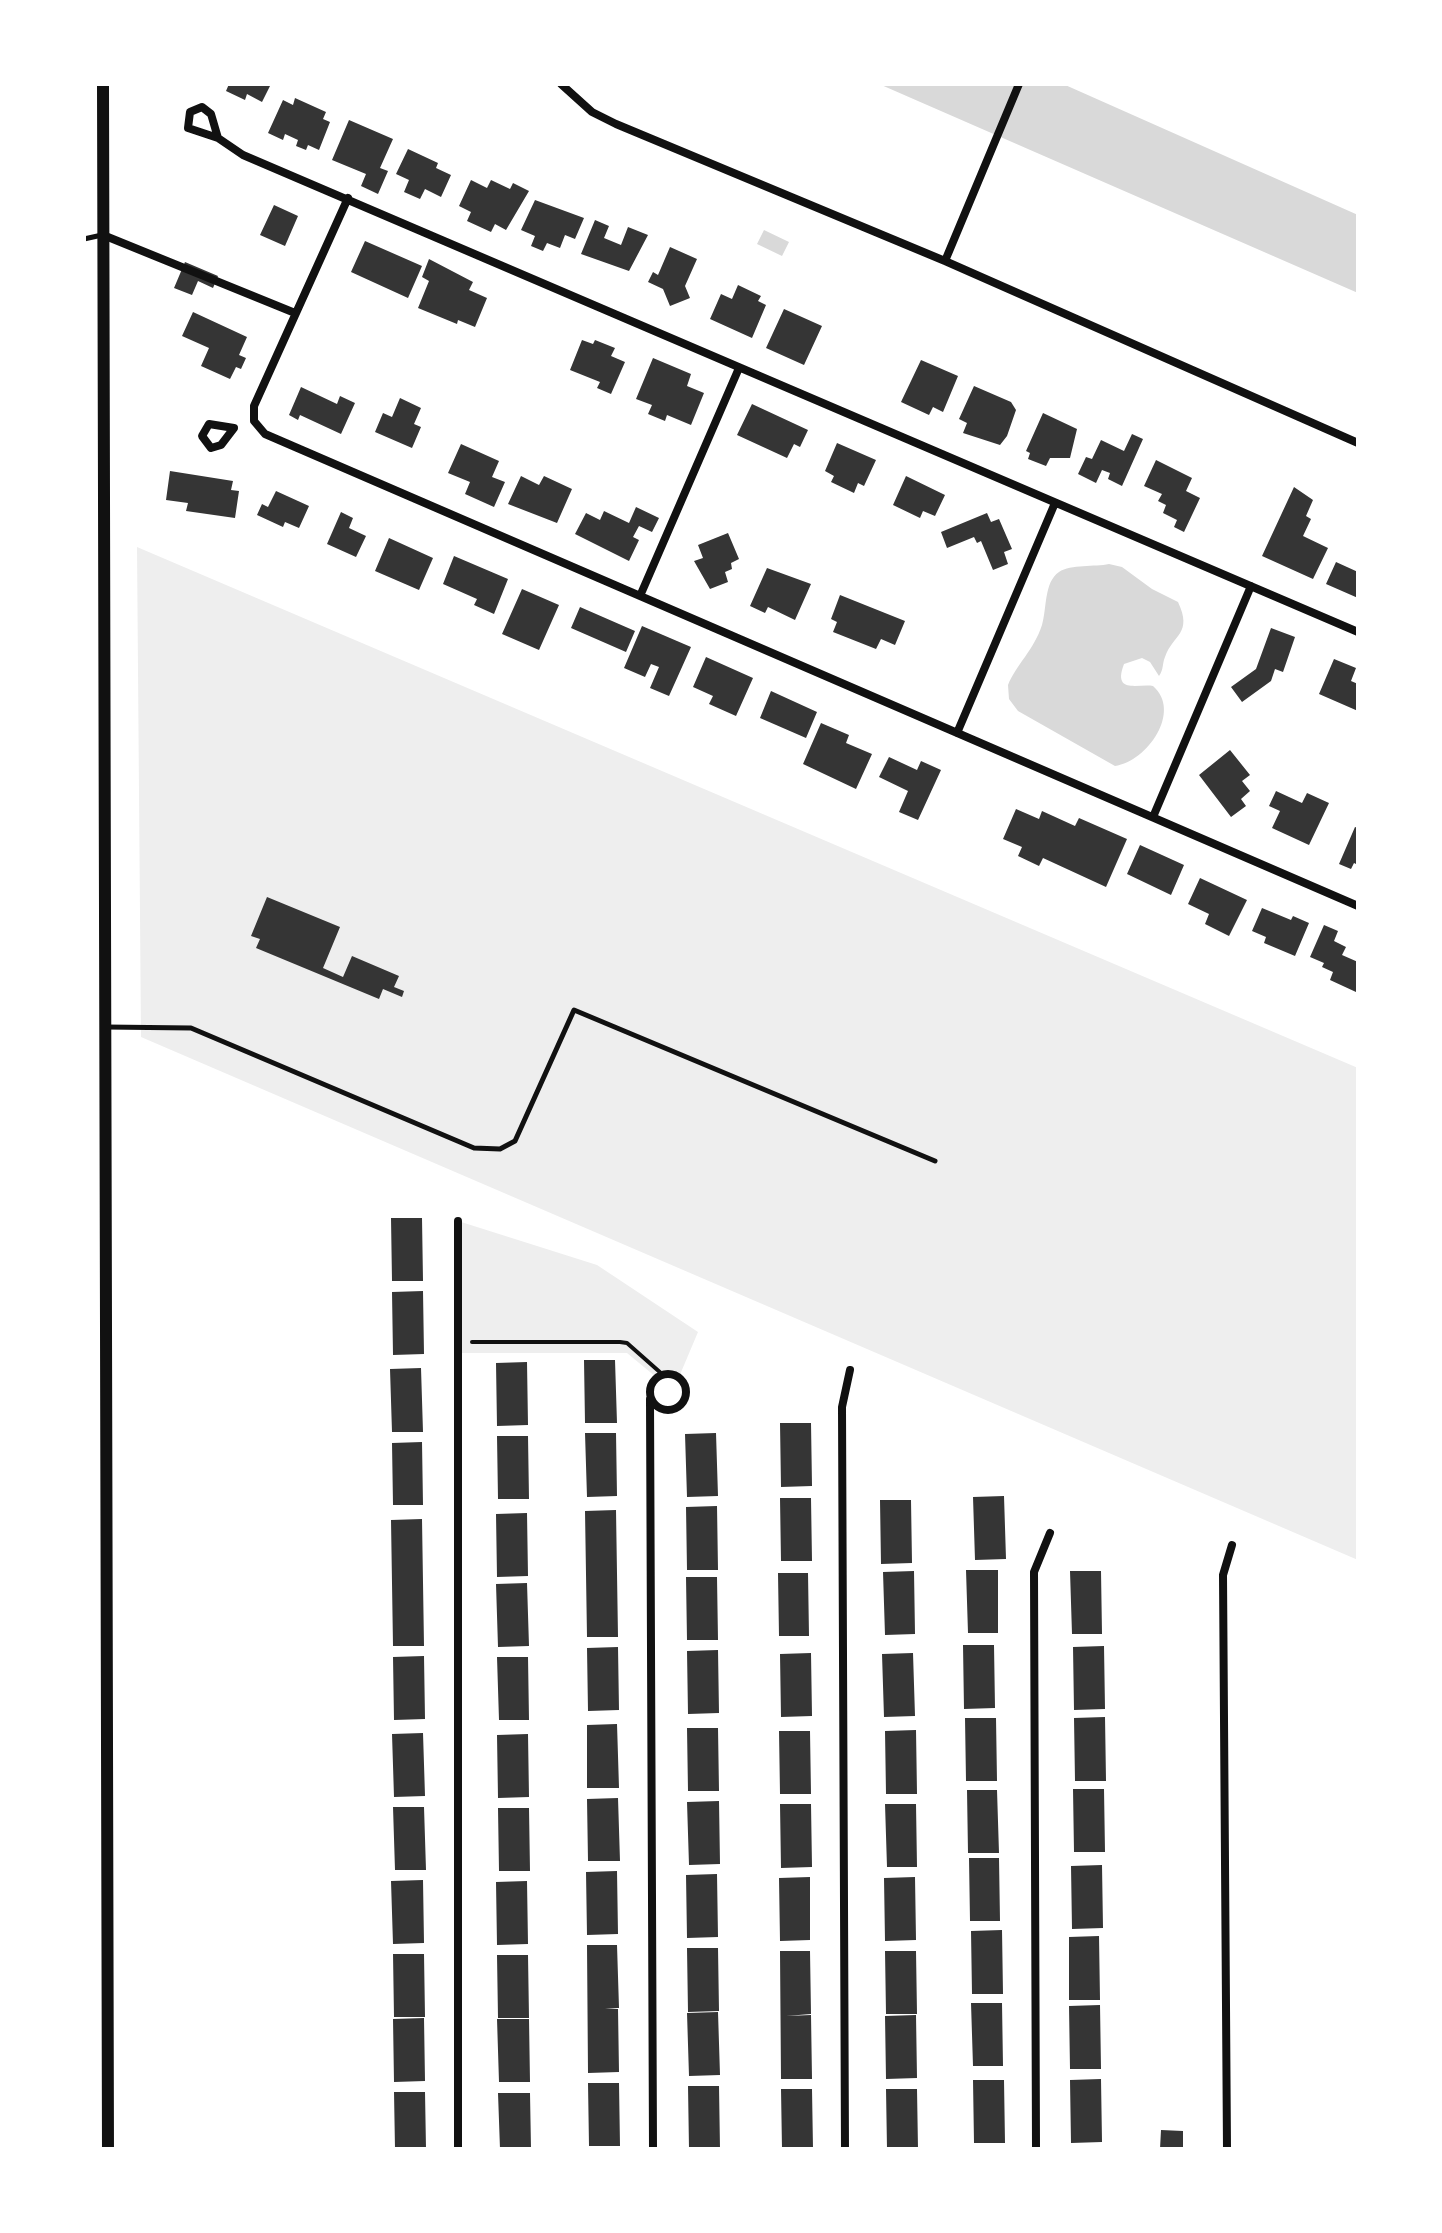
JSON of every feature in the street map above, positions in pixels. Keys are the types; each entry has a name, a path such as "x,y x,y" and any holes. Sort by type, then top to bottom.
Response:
{"street":[{"path":"103,84 108,2149"},
{"path":"561,84 592,112 616,124 945,261 1358,443"},
{"path":"945,261 1019,84"},
{"path":"218,138 209,111 202,107 190,112 186,124 190,131 218,138 243,155 1358,632"},
{"path":"348,198 254,406 254,421 265,434 1358,906"},
{"path":"103,235 295,313"},
{"path":"640,596 739,368"},
{"path":"234,428 254,421"},
{"path":"957,733 1055,503"},
{"path":"1153,817 1251,586"},
{"path":"458,1221 458,2149"},
{"path":"845,2149 842,1407 850,1370"},
{"path":"650,1427 685,1400 686,1387 679,1377 662,1374 650,1387 650,1427 653,2149"},
{"path":"650,1399 659,1408 670,1410"},
{"path":"1036,2149 1034,1572 1050,1533"},
{"path":"1227,2149 1223,1575 1232,1545"}],"lane":[{"path":"84,239 103,235"},
{"path":"105,1027 191,1028 474,1148 500,1149 515,1141 574,1010 935,1161"}],"path":[{"path":"456,1342 627,1343 662,1374"}],"shaded area":[{"path":"879,84 1063,84 1358,215 1358,293"},
{"path":"764,230 789,242 782,256 757,244"},
{"path":"137,547 1358,1068 1358,1560 141,1037"},
{"path":"1109,564 1122,567 1152,589 1178,602 1183,621 1180,633 1168,649 1159,676 1150,662 1142,658 1124,664 1121,674 1124,684 1153,686 1161,696 1164,708 1157,734 1149,745 1139,755 1115,766 1018,711 1009,699 1008,685 1039,634 1048,589 1054,576 1070,568"},
{"path":"458,1221 597,1265 698,1332 679,1377 668,1373 656,1377 627,1353 457,1353"}],"building":[{"path":"229,84 271,84 262,102 247,94 245,100 226,91"},
{"path":"295,98 326,112 323,119 330,122 319,150 308,145 306,150 296,146 298,140 285,134 283,140 268,133 283,100 293,105"},
{"path":"349,120 393,139 380,168 388,171 378,194 361,186 366,174 332,160"},
{"path":"408,149 438,163 436,168 451,175 441,197 425,189 420,199 404,192 409,180 396,174"},
{"path":"471,180 487,188 491,180 510,189 513,183 529,191 506,230 495,224 491,232 467,221 471,212 459,206"},
{"path":"535,200 584,218 575,239 565,235 560,248 547,243 543,251 531,246 535,236 521,230"},
{"path":"274,205 298,216 285,246 260,235"},
{"path":"595,220 609,226 604,238 621,245 628,227 648,235 629,271 581,254"},
{"path":"365,241 422,266 408,298 351,272"},
{"path":"670,247 697,259 685,286 690,298 670,306 663,289 648,282 653,272 658,275"},
{"path":"429,259 473,282 469,290 487,298 475,327 458,320 457,324 418,308 429,281 422,277"},
{"path":"185,262 218,276 213,288 198,281 192,295 174,288"},
{"path":"738,285 761,296 758,301 766,305 752,338 710,319 721,294 732,299"},
{"path":"784,309 822,326 804,365 766,348"},
{"path":"193,312 247,337 239,355 246,358 241,369 236,367 230,379 201,366 209,348 182,336"},
{"path":"582,340 593,344 595,340 615,348 611,356 625,362 611,394 597,388 600,382 570,370"},
{"path":"653,358 691,374 687,386 704,393 691,425 667,415 665,421 648,414 652,405 636,399"},
{"path":"921,360 958,376 943,412 933,407 929,415 901,402"},
{"path":"974,386 1011,402 1016,410 1007,436 1000,445 963,433 967,423 959,419"},
{"path":"301,387 337,404 340,396 355,403 341,434 300,415 298,420 289,415"},
{"path":"400,398 421,408 414,424 421,427 412,448 375,432 383,413 392,417"},
{"path":"752,404 808,430 800,447 794,444 787,458 737,435"},
{"path":"1043,413 1077,429 1070,458 1050,458 1046,466 1028,459 1030,453 1026,451"},
{"path":"1132,434 1143,439 1122,486 1108,479 1110,473 1102,470 1096,483 1078,474 1086,457 1092,459 1101,440 1124,451"},
{"path":"837,443 876,460 864,486 858,483 854,493 831,482 834,476 825,471"},
{"path":"461,444 499,461 492,477 505,482 494,507 465,494 470,482 448,473"},
{"path":"1156,460 1192,478 1186,491 1200,498 1184,532 1174,527 1177,520 1163,513 1166,505 1158,501 1162,494 1144,486"},
{"path":"170,471 233,481 231,490 239,491 235,518 186,511 188,503 166,500"},
{"path":"521,476 539,485 544,476 572,489 557,523 508,504"},
{"path":"906,476 945,495 935,516 923,511 920,518 893,505"},
{"path":"1294,487 1313,500 1306,516 1311,519 1303,536 1328,548 1313,579 1262,556"},
{"path":"276,491 309,506 299,528 285,522 283,527 257,515 262,504 268,507"},
{"path":"636,507 659,518 652,532 639,526 633,537 639,540 629,561 575,534 586,513 600,520 604,511 629,523"},
{"path":"341,512 353,518 349,528 366,536 356,557 327,544"},
{"path":"987,513 991,522 999,519 1012,549 1004,552 1008,564 993,570 981,541 977,543 974,537 947,548 941,532"},
{"path":"728,533 739,559 731,563 732,569 725,572 728,582 710,589 694,561 703,558 698,545"},
{"path":"389,538 433,558 419,590 375,571"},
{"path":"454,556 508,579 494,614 474,605 477,599 443,584"},
{"path":"1336,562 1358,572 1358,598 1326,584"},
{"path":"767,568 811,584 795,620 768,607 765,613 750,606"},
{"path":"522,589 559,605 539,650 502,634"},
{"path":"840,595 905,621 895,645 881,639 876,649 833,632 837,622 831,619"},
{"path":"580,607 635,631 626,652 571,628"},
{"path":"642,626 691,647 669,696 650,688 659,667 651,664 645,677 624,668"},
{"path":"1271,628 1295,637 1283,672 1275,669 1271,681 1242,702 1231,687 1256,669"},
{"path":"706,657 753,678 736,716 709,704 713,696 693,687"},
{"path":"1334,659 1356,668 1351,681 1358,684 1358,711 1319,694"},
{"path":"771,691 817,712 806,738 760,718"},
{"path":"821,723 849,735 846,743 872,754 856,789 803,764"},
{"path":"1230,750 1250,775 1242,781 1250,791 1241,799 1246,806 1231,817 1199,775"},
{"path":"889,757 917,770 921,761 941,770 918,820 899,812 908,791 879,777"},
{"path":"1276,791 1302,803 1307,793 1329,803 1309,845 1272,828 1280,811 1269,806"},
{"path":"1016,809 1039,819 1042,811 1075,826 1079,818 1127,839 1106,887 1043,858 1039,866 1018,856 1022,847 1003,839"},
{"path":"1355,827 1358,828 1358,865 1354,863 1351,869 1339,864"},
{"path":"1140,845 1184,865 1171,895 1127,874"},
{"path":"1200,878 1247,900 1229,936 1205,924 1209,914 1188,904"},
{"path":"267,897 340,927 323,968 343,977 352,956 399,976 394,987 404,991 402,997 383,989 379,999 256,948 260,939 251,936"},
{"path":"1262,908 1291,920 1293,916 1309,923 1295,956 1264,943 1266,937 1252,931"},
{"path":"1324,925 1338,931 1334,941 1346,947 1342,955 1358,962 1356,992 1330,980 1333,972 1322,967 1324,963 1310,957"},
{"path":"391,1218 422,1218 423,1281 392,1281"},
{"path":"423,1291 424,1354 393,1355 392,1292"},
{"path":"584,1360 615,1360 617,1423 585,1423"},
{"path":"527,1362 528,1425 497,1426 496,1363"},
{"path":"421,1368 423,1432 392,1432 390,1369"},
{"path":"780,1423 811,1423 812,1486 781,1487"},
{"path":"585,1433 616,1433 617,1496 587,1497"},
{"path":"716,1433 718,1496 687,1497 685,1434"},
{"path":"497,1436 528,1436 529,1499 498,1499"},
{"path":"422,1442 423,1505 393,1505 392,1443"},
{"path":"1004,1496 1006,1559 975,1560 973,1497"},
{"path":"780,1498 811,1498 812,1561 781,1561"},
{"path":"880,1500 911,1500 912,1563 881,1564"},
{"path":"717,1506 718,1570 687,1570 686,1507"},
{"path":"616,1510 618,1637 587,1637 585,1511"},
{"path":"527,1513 528,1576 497,1577 496,1514"},
{"path":"422,1519 424,1646 393,1646 391,1520"},
{"path":"966,1570 998,1570 998,1633 968,1633"},
{"path":"914,1571 915,1634 885,1635 883,1572"},
{"path":"1070,1571 1101,1571 1102,1634 1072,1634"},
{"path":"778,1573 808,1573 809,1636 779,1636"},
{"path":"686,1577 717,1577 718,1640 687,1640"},
{"path":"527,1583 529,1646 498,1647 496,1584"},
{"path":"963,1645 994,1645 995,1708 964,1709"},
{"path":"1104,1646 1105,1709 1074,1710 1073,1647"},
{"path":"618,1647 619,1710 588,1711 587,1648"},
{"path":"718,1650 719,1713 688,1714 687,1651"},
{"path":"811,1653 812,1716 781,1717 780,1654"},
{"path":"913,1653 915,1716 884,1717 882,1654"},
{"path":"424,1656 425,1719 394,1720 393,1657"},
{"path":"497,1657 528,1657 529,1720 499,1720"},
{"path":"1105,1717 1106,1781 1075,1781 1074,1718"},
{"path":"965,1718 996,1718 997,1781 966,1781"},
{"path":"617,1724 619,1788 587,1788 587,1725"},
{"path":"687,1728 718,1728 719,1791 688,1791"},
{"path":"916,1730 917,1794 886,1794 885,1731"},
{"path":"779,1731 810,1731 811,1794 780,1794"},
{"path":"423,1733 425,1796 394,1797 392,1734"},
{"path":"528,1734 529,1797 498,1798 497,1735"},
{"path":"1073,1789 1104,1789 1105,1852 1074,1852"},
{"path":"967,1790 997,1790 999,1853 968,1853"},
{"path":"618,1798 620,1861 588,1861 587,1799"},
{"path":"719,1801 720,1864 689,1865 687,1802"},
{"path":"780,1804 811,1804 812,1867 781,1868"},
{"path":"885,1804 916,1804 917,1867 887,1867"},
{"path":"393,1807 424,1807 426,1870 395,1870"},
{"path":"498,1808 529,1808 530,1871 499,1871"},
{"path":"969,1858 999,1858 1000,1921 970,1921"},
{"path":"1102,1865 1103,1928 1072,1929 1071,1866"},
{"path":"617,1871 618,1934 587,1935 586,1872"},
{"path":"717,1874 718,1937 687,1938 686,1875"},
{"path":"810,1877 810,1940 780,1941 779,1878"},
{"path":"915,1877 916,1940 885,1941 884,1878"},
{"path":"423,1880 424,1943 393,1944 391,1881"},
{"path":"527,1881 528,1944 497,1945 496,1882"},
{"path":"1002,1930 1003,1994 972,1994 971,1931"},
{"path":"1099,1936 1100,2000 1069,2000 1069,1937"},
{"path":"587,1945 617,1945 619,2008 605,2008 618,2009 619,2072 588,2073"},
{"path":"687,1948 718,1948 719,2011 688,2012"},
{"path":"780,1951 810,1951 811,2014 786,2016 811,2015 812,2079 781,2079"},
{"path":"885,1951 916,1951 917,2014 886,2014"},
{"path":"393,1954 424,1954 425,2017 394,2017"},
{"path":"497,1955 528,1955 529,2018 498,2018"},
{"path":"971,2003 1002,2003 1003,2066 973,2066"},
{"path":"1100,2005 1101,2069 1070,2069 1069,2006"},
{"path":"718,2012 720,2075 689,2076 687,2013"},
{"path":"916,2015 917,2078 886,2079 885,2016"},
{"path":"424,2018 425,2081 394,2082 393,2019"},
{"path":"497,2019 529,2019 530,2082 499,2082"},
{"path":"1101,2079 1102,2142 1071,2143 1070,2080"},
{"path":"973,2080 1004,2080 1005,2143 974,2143"},
{"path":"588,2083 619,2083 620,2146 589,2146"},
{"path":"688,2086 719,2086 720,2149 689,2149"},
{"path":"781,2089 812,2089 813,2149 782,2149"},
{"path":"886,2089 917,2089 918,2149 887,2149"},
{"path":"394,2092 425,2092 426,2149 395,2149"},
{"path":"498,2093 530,2093 531,2149 500,2149"},
{"path":"1161,2130 1183,2131 1183,2149 1160,2149"}]}
